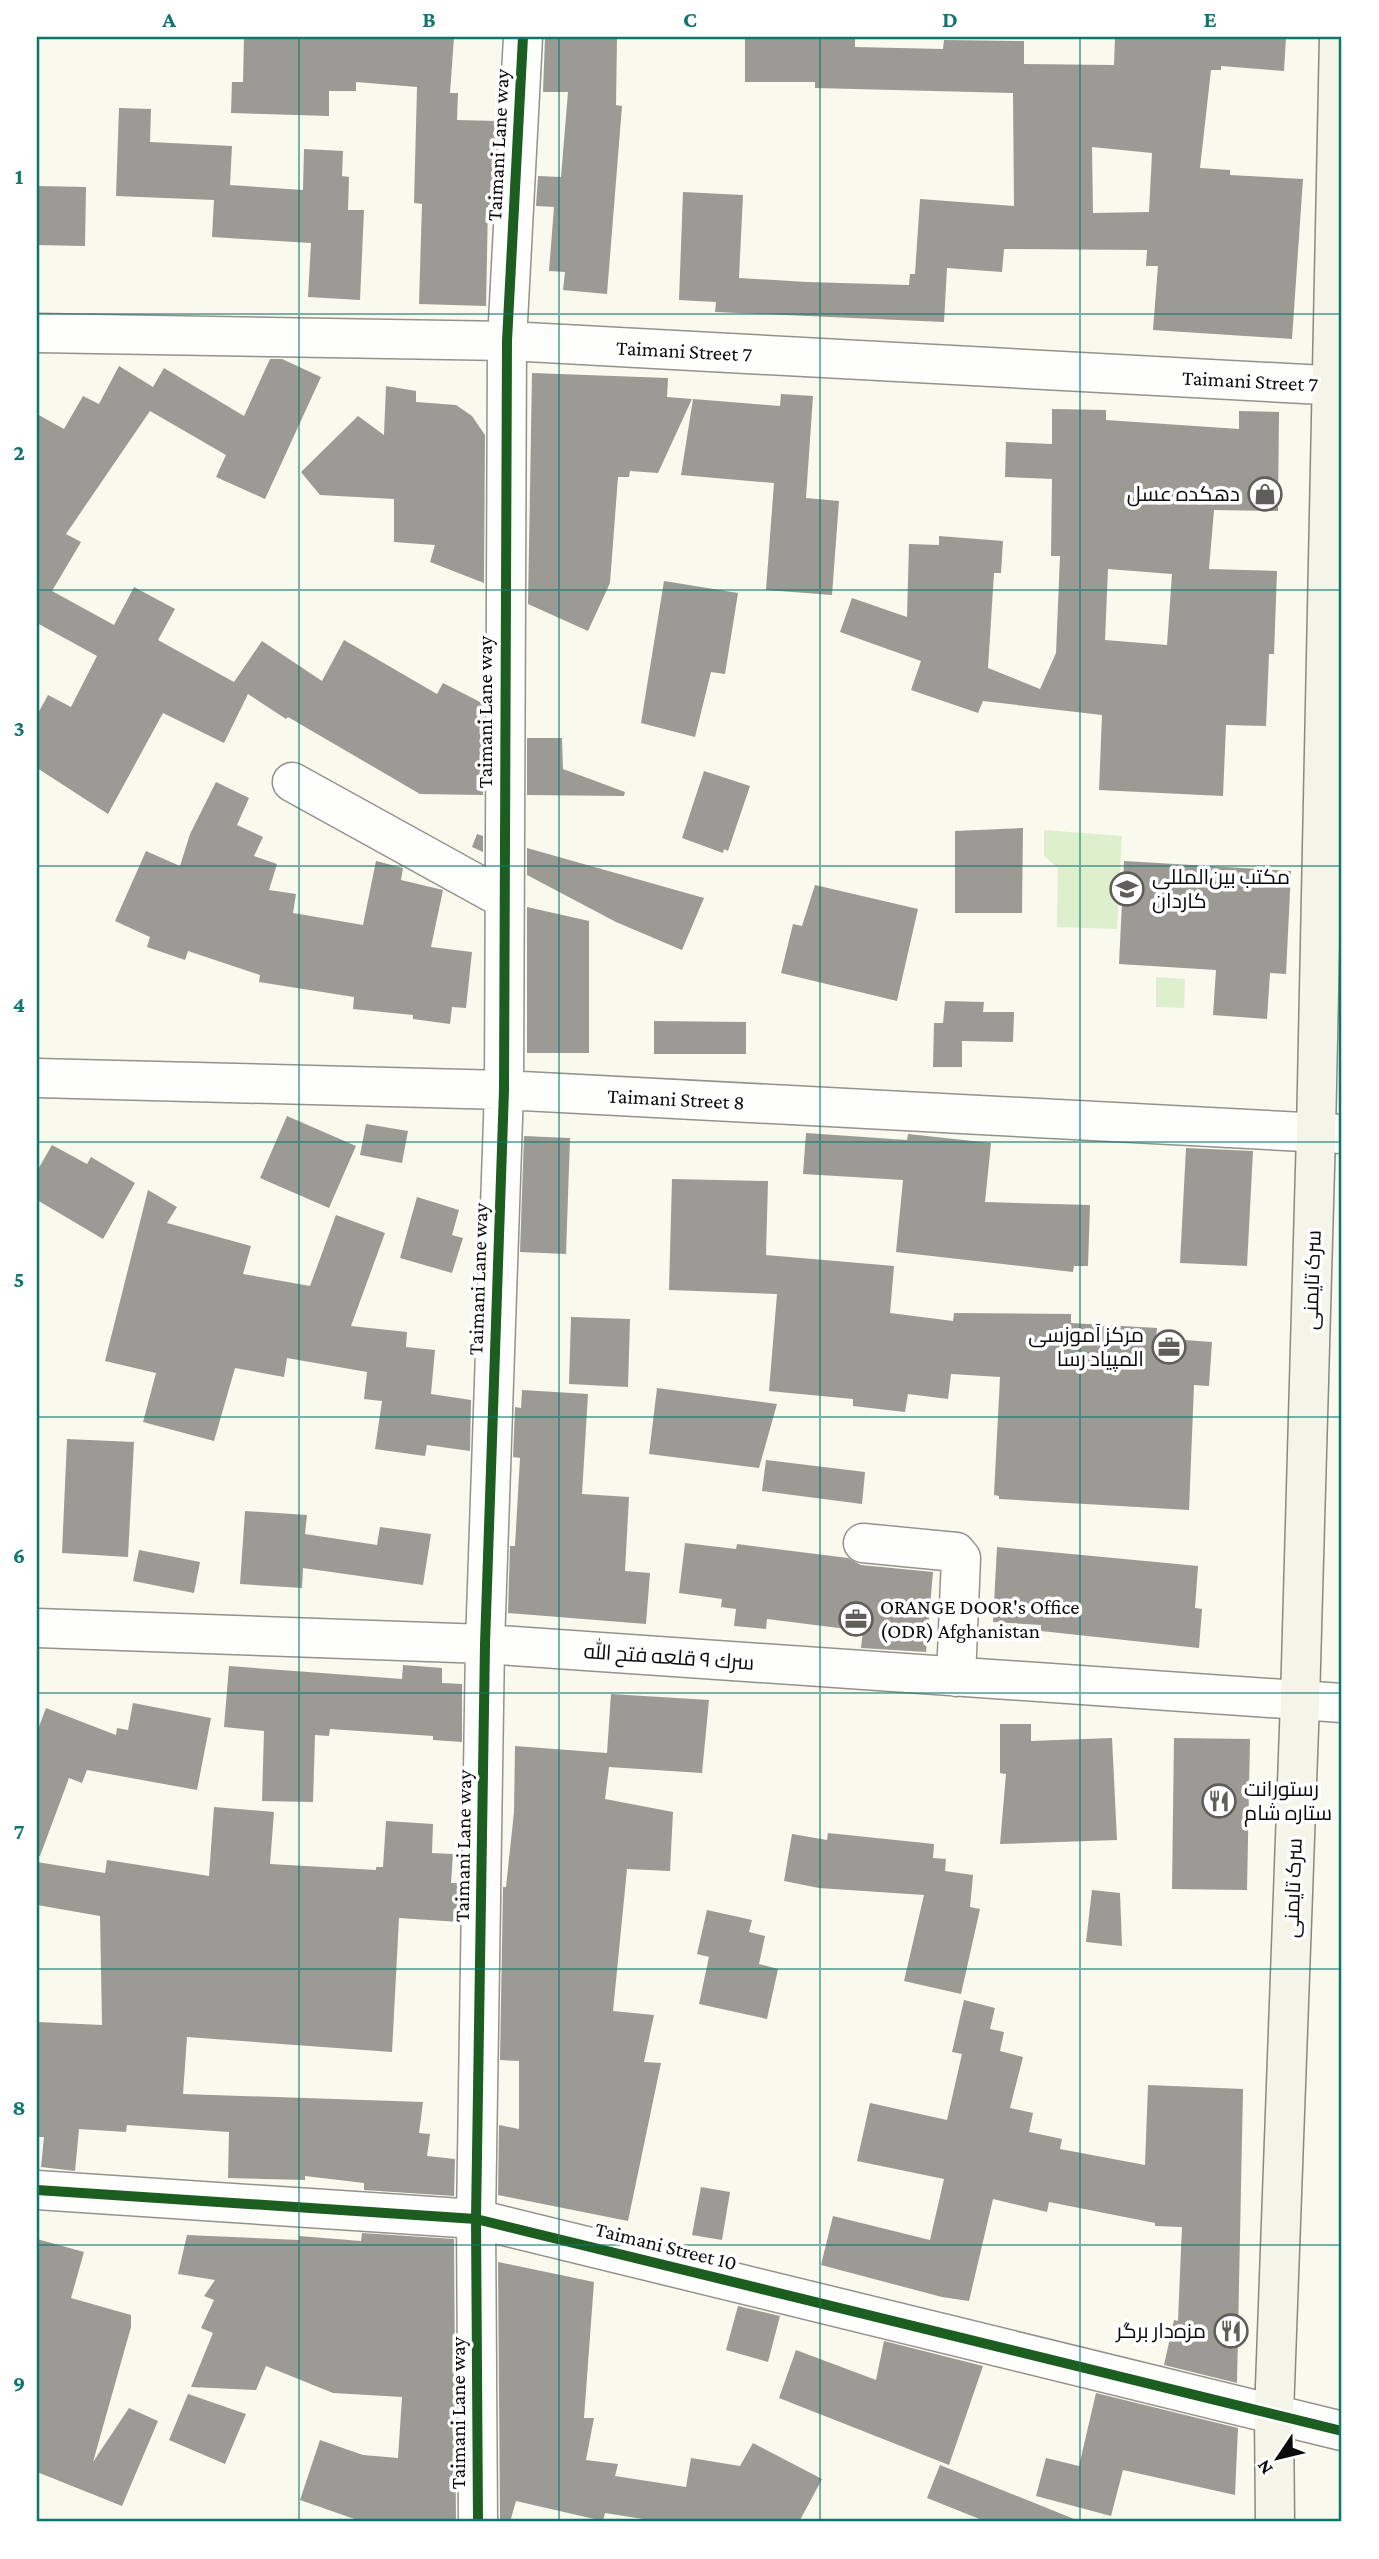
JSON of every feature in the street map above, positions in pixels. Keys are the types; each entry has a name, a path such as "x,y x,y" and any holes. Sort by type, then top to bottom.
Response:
{"main road":[{"name":"سرک تایمنی","path":"1275,2522 1274,2414 1300,1701 1329,1133 1339,37"}],"street":[{"name":"Taimani Lane way","path":"478,2522 477,2219 485,1644 503,1090 507,341 523,37"},
{"name":"Taimani Street 7","path":"37,333 507,341 1336,386"},
{"path":"292,782 504,900"},
{"name":"Taimani Street 8","path":"37,1079 503,1090 1329,1133"},
{"path":"863,1542 956,1552 961,1558 956,1677"},
{"name":"سرك ٩ قلعه فتح الله","path":"37,1628 485,1644 1342,1703"},
{"name":"Taimani Street 10","path":"37,2190 477,2219 1342,2431"}],"green space":[{"path":"1044,830 1122,836 1117,929 1057,927 1058,868 1044,856"},
{"path":"1156,977 1185,979 1184,1008 1156,1007"}],"building":[{"path":"244,37 454,37 450,93 458,93 457,120 497,121 492,205 488,205 486,306 419,304 422,204 414,203 417,87 356,82 356,91 329,91 329,116 231,113 232,82 243,82"},
{"path":"545,37 617,37 616,105 622,106 607,294 563,290 565,272 549,271 554,207 536,206 538,176 561,177 568,92 543,92"},
{"path":"745,37 855,37 855,47 943,49 944,40 1024,41 1024,64 1114,65 1115,37 1286,37 1284,71 1221,66 1221,70 1211,70 1200,168 1230,170 1230,175 1303,179 1292,339 1153,330 1158,266 1146,266 1147,250 1004,249 1002,272 947,268 944,322 715,312 716,302 679,300 683,192 743,195 739,278 807,282 909,285 910,274 915,274 920,199 1014,206 1013,93 815,88 815,82 745,82","holes":["1092,147 1152,153 1149,212 1093,213"]},
{"path":"119,108 151,109 150,142 232,146 230,185 303,190 304,149 343,151 342,176 349,177 348,210 364,210 360,300 308,297 311,243 212,237 214,200 116,196"},
{"path":"37,186 86,187 85,246 37,245"},
{"path":"270,359 282,359 321,377 265,499 216,477 226,455 150,411 66,534 81,542 52,591 114,625 134,587 175,609 158,640 234,682 262,641 322,681 344,640 437,694 443,683 484,704 484,732 480,738 484,738 483,795 420,794 288,717 286,719 248,694 224,743 163,713 108,814 37,768 37,715 48,695 71,707 97,656 37,623 37,414 64,429 83,396 99,404 119,366 153,387 164,368 244,416"},
{"path":"532,373 668,378 667,397 692,399 658,473 630,471 629,477 618,477 610,583 588,631 528,604"},
{"path":"386,386 416,391 416,402 456,405 472,416 485,435 484,583 430,562 435,545 394,542 394,499 320,495 301,472 358,416 384,435"},
{"path":"781,394 813,396 806,498 839,501 832,595 766,590 774,483 681,475 693,399 780,406"},
{"path":"1052,409 1106,410 1106,420 1239,429 1239,411 1279,412 1278,511 1214,510 1209,569 1277,571 1274,654 1269,654 1266,726 1226,725 1223,796 1099,790 1102,715 983,701 978,713 911,690 921,661 840,632 852,598 907,617 909,544 939,545 939,536 1003,541 1001,573 994,573 988,668 1040,689 1056,653 1060,556 1051,556 1052,479 1005,477 1006,442 1052,444","holes":["1108,569 1172,574 1167,645 1105,640"]},
{"path":"664,581 738,593 725,674 711,672 695,737 641,723"},
{"path":"527,738 562,738 563,769 625,792 624,796 527,795"},
{"path":"704,771 750,786 728,851 724,849 723,853 682,838"},
{"path":"216,782 249,798 237,825 263,837 254,856 277,864 269,890 296,894 293,913 363,925 376,861 403,868 401,880 443,890 431,947 472,952 466,1008 452,1007 450,1024 413,1019 413,1015 353,1009 354,997 259,982 260,975 188,951 185,960 147,947 150,937 115,921 146,851 180,866 190,834"},
{"path":"1023,828 1022,913 955,913 955,831"},
{"path":"477,834 483,836 483,852 472,847"},
{"path":"527,848 704,898 682,950 616,922 527,875"},
{"path":"1124,861 1291,871 1286,974 1270,973 1267,1019 1213,1015 1216,970 1119,964"},
{"path":"815,885 918,909 897,1001 781,973 793,924 802,926"},
{"path":"527,907 589,921 589,1053 527,1053"},
{"path":"945,1001 984,1002 983,1012 1014,1012 1013,1042 962,1041 962,1067 933,1067 934,1023 943,1023"},
{"path":"654,1021 746,1022 746,1054 654,1054"},
{"path":"287,1116 356,1146 329,1208 260,1178"},
{"path":"366,1124 408,1131 402,1163 360,1155"},
{"path":"806,1133 907,1140 908,1134 991,1143 985,1202 1090,1205 1088,1266 1074,1266 1073,1272 896,1252 903,1180 803,1174"},
{"path":"524,1136 570,1138 566,1254 520,1252"},
{"path":"52,1145 87,1164 91,1157 135,1183 103,1239 37,1200 37,1171"},
{"path":"1186,1148 1253,1151 1247,1266 1180,1263"},
{"path":"672,1179 768,1181 766,1255 894,1266 890,1313 953,1321 954,1313 1071,1314 1071,1323 1157,1328 1156,1338 1212,1342 1209,1386 1194,1385 1189,1510 999,1499 999,1496 994,1495 1000,1377 951,1374 948,1399 908,1394 905,1412 853,1406 853,1399 769,1391 777,1294 669,1290"},
{"path":"148,1190 177,1207 167,1223 251,1246 243,1274 310,1286 336,1215 385,1233 351,1326 407,1332 406,1347 435,1350 431,1394 471,1400 470,1451 427,1445 425,1456 375,1449 382,1401 364,1399 367,1372 287,1358 284,1377 235,1368 214,1441 143,1422 156,1373 105,1361"},
{"path":"417,1197 459,1210 452,1235 463,1238 452,1273 400,1258"},
{"path":"571,1317 630,1319 628,1387 569,1384"},
{"path":"657,1388 777,1404 759,1468 649,1454"},
{"path":"522,1390 588,1394 582,1494 629,1497 625,1571 650,1573 646,1624 508,1613 510,1546 515,1546 520,1458 513,1457 515,1407 521,1408"},
{"path":"67,1439 134,1442 128,1557 62,1553"},
{"path":"766,1460 865,1472 862,1504 762,1491"},
{"path":"245,1511 307,1515 305,1534 377,1545 380,1527 431,1534 423,1585 303,1568 302,1588 240,1584"},
{"path":"685,1543 736,1549 737,1544 848,1558 861,1565 933,1572 926,1652 861,1648 863,1631 767,1619 766,1629 734,1626 736,1609 721,1607 722,1599 679,1593"},
{"path":"997,1547 1198,1566 1195,1608 1202,1609 1199,1648 1041,1631 1041,1625 993,1622"},
{"path":"139,1550 200,1562 194,1593 133,1581"},
{"path":"403,1665 442,1668 442,1683 462,1684 462,1742 433,1740 433,1736 330,1729 329,1736 315,1735 313,1802 262,1801 264,1731 224,1727 229,1666 402,1679"},
{"path":"611,1694 709,1700 702,1773 609,1767 605,1799 673,1812 670,1871 627,1869 613,2011 654,2015 644,2062 661,2063 628,2221 498,2195 499,2125 519,2129 519,2061 500,2060 503,1887 506,1887 514,1812 515,1746 607,1753"},
{"path":"133,1703 211,1718 197,1790 87,1770 82,1783 69,1778 40,1856 37,1855 37,1732 46,1708 116,1735 117,1728 128,1730"},
{"path":"1000,1724 1031,1724 1031,1741 1112,1738 1117,1840 1000,1844 1006,1774 1000,1773"},
{"path":"1174,1738 1250,1739 1247,1890 1172,1889"},
{"path":"214,1807 274,1812 270,1864 376,1870 376,1867 383,1867 386,1821 433,1824 432,1853 453,1854 451,1883 459,1883 459,1922 399,1918 392,2052 187,2037 183,2094 423,2102 419,2133 430,2134 427,2156 455,2159 454,2196 364,2190 364,2183 305,2176 305,2180 228,2178 229,2132 127,2125 126,2132 79,2129 75,2171 41,2167 44,2137 37,2137 37,2022 102,2025 100,1916 37,1905 37,1862 105,1873 107,1860 209,1876"},
{"path":"828,1833 934,1844 933,1858 946,1859 945,1871 973,1875 970,1907 980,1909 961,1994 904,1981 924,1895 819,1888 784,1881 792,1834 827,1840"},
{"path":"1092,1890 1120,1893 1122,1946 1086,1942"},
{"path":"707,1910 752,1920 749,1932 765,1936 759,1964 778,1969 767,2019 699,2004 709,1957 697,1954"},
{"path":"964,2000 995,2008 990,2029 1004,2032 1000,2051 1023,2057 1010,2108 1033,2113 1029,2132 1062,2139 1060,2149 1145,2165 1148,2085 1243,2089 1237,2383 1164,2365 1174,2320 1178,2321 1182,2227 1155,2226 1155,2223 1049,2202 1047,2212 993,2199 969,2301 942,2297 821,2265 833,2216 930,2240 944,2179 857,2161 870,2103 947,2120 962,2054 952,2052"},
{"path":"701,2187 730,2192 722,2240 692,2235"},
{"path":"362,2233 454,2239 456,2522 363,2522 300,2500 320,2440 363,2455 398,2458 402,2397 333,2393 266,2366 256,2390 191,2387 213,2333 201,2328 214,2300 204,2296 215,2280 178,2274 187,2235 299,2240 299,2236 361,2241"},
{"path":"37,2239 84,2252 71,2298 131,2315 131,2327 93,2462 129,2408 158,2421 122,2506 37,2472"},
{"path":"498,2262 594,2282 584,2418 594,2418 586,2460 618,2464 615,2476 686,2487 691,2458 740,2466 753,2443 822,2479 799,2522 662,2522 605,2513 603,2521 516,2501 510,2522 500,2522"},
{"path":"738,2306 780,2316 768,2362 726,2350"},
{"path":"884,2341 983,2366 949,2465 779,2398 796,2350 876,2380"},
{"path":"1096,2393 1238,2428 1235,2495 1123,2470 1111,2516 1036,2496 1046,2458 1079,2466"},
{"path":"188,2394 246,2414 225,2464 169,2440"},
{"path":"940,2465 1079,2522 987,2522 927,2498"}],"cycle path":[{"path":"478,2522 476,2219 485,1644 504,1090 507,341 523,37"},
{"path":"37,2190 476,2219 1342,2431"}],"place":[{"name":"دهکده عسل","path":"1265,494"},
{"name":"مکتب بین‌المللی کاردان","path":"1127,889"},
{"name":"مرکز آموزسی المپیاد رسا","path":"1169,1347"},
{"name":"ORANGE DOOR's Office (ODR) Afghanistan","path":"856,1619"},
{"name":"رستورانت ستاره شام","path":"1219,1801"},
{"name":"مزه‌دار برگر","path":"1231,2331"}]}
